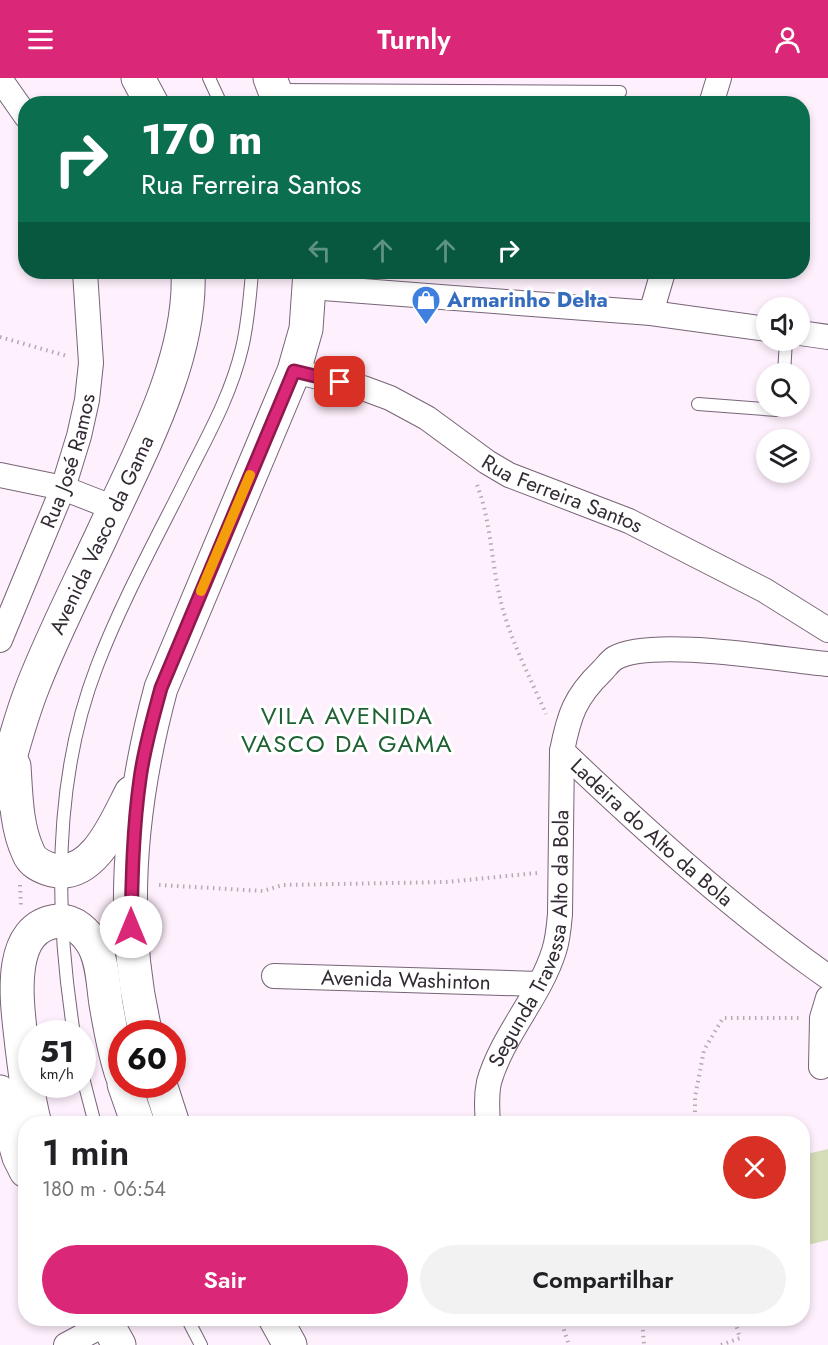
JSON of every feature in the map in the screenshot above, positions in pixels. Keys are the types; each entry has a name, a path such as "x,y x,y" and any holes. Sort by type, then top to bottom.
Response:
{"main road":[{"path":"138,78 148,96"},
{"name":"Avenida Vasco da Gama","path":"0,794 33,687 152,427 170,379 182,333 187,279"},
{"path":"142,1020 131,950 133,839 140,777 150,729 161,688 294,371 306,328 310,279"},
{"path":"13,747 17,808 28,855 39,867 62,872 76,870 89,860 104,843 140,777"},
{"path":"33,1116 15,991 20,958 28,940 37,929 46,923 62,921 75,925 84,932 94,946 100,962 110,1020"},
{"path":"0,1092 18,1154"},
{"path":"129,1098 135,1116"},
{"path":"165,1098 170,1116"},
{"path":"279,1326 290,1345"}],"street":[{"path":"713,96 719,78"},
{"path":"0,79 18,105"},
{"name":"Rua José Ramos","path":"0,640 63,488 79,436 87,400 91,363 85,279"},
{"path":"310,279 396,295 651,313 756,328"},
{"path":"651,313 661,279"},
{"path":"810,334 828,337"},
{"name":"Rua Ferreira Santos","path":"294,371 363,388 390,398 427,418 487,462 509,475 629,521 764,590 828,630"},
{"path":"0,476 63,488 114,508"},
{"name":"Ladeira do Alto da Bola","path":"828,664 752,655 674,650 644,650 615,658 581,694 569,718 562,751 611,798 771,936 828,977"},
{"name":"Segunda Travessa Alto da Bola","path":"487,1116 486,1102 492,1074 539,984 554,952 558,936 562,751"},
{"name":"Avenida Washinton","path":"274,976 539,984"},
{"path":"821,1067 825,1008"},
{"path":"66,1345 109,1326"}],"lane":[{"path":"209,78 217,96"},
{"path":"276,90 620,92"},
{"path":"72,1020 62,921 62,850 69,773 79,723 96,667 120,612 215,422 229,388 242,348 251,279"},
{"path":"698,404 756,408"},
{"path":"88,1098 93,1116"},
{"path":"191,1326 203,1345"}],"path":[{"path":"0,337 91,363"},
{"path":"488,522 499,596 504,614 562,751"},
{"path":"132,883 263,891 283,885 446,882 560,871"},
{"path":"695,1116 704,1050 723,1018 825,1008"},
{"path":"563,1326 569,1345"},
{"path":"643,1326 644,1345"},
{"path":"721,1345 740,1338 736,1326"}],"green space":[{"path":"828,1149 828,1240 810,1244 810,1153"}],"slow traffic":[{"path":"201,591 250,475"}],"place":[{"name":"Armarinho Delta","path":"426,326"}],"district":[{"name":"VILA AVENIDA VASCO DA GAMA","path":"347,729"}],"route":[{"path":"131,927 133,839 140,777 161,688 294,371 340,382"}]}
